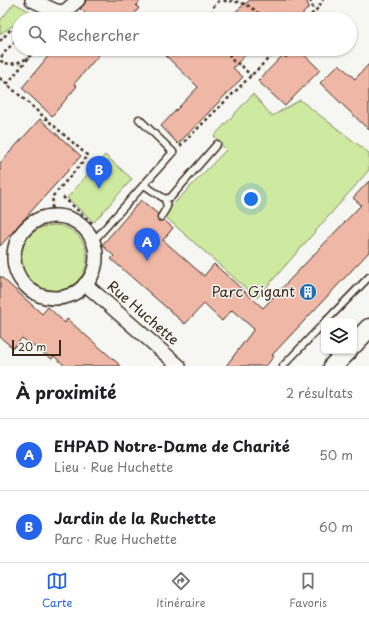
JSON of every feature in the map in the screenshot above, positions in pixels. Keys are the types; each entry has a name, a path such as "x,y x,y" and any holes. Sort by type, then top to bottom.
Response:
{"main road":[{"path":"357,341 369,328"},
{"path":"333,366 345,354"}],"street":[{"path":"32,0 56,11 64,12 78,0"},
{"path":"50,217 63,217 75,222 85,230 92,240 95,251 95,263 92,274 86,284 75,293 63,298 50,298 31,291 18,276 14,264 14,251 18,238 26,227 38,220 50,217"},
{"name":"Rue Huchette","path":"86,284 179,366"}],"lane":[{"path":"92,240 98,236 173,152 139,119"},
{"path":"166,199 171,197 217,144"},
{"path":"144,184 166,199 167,207 161,217"},
{"path":"329,318 369,277"},
{"path":"283,366 321,326"}],"path":[{"path":"212,12 213,7 220,0"},
{"path":"224,0 240,1 258,12"},
{"path":"310,0 314,11 323,0"},
{"path":"0,41 11,29 12,30"},
{"path":"12,44 3,54 1,61 8,64 14,63 22,61 30,56"},
{"path":"7,84 30,56"},
{"path":"230,56 233,61 242,66 251,76"},
{"path":"173,152 271,56"},
{"path":"0,78 88,156 53,196 50,217"},
{"path":"63,198 94,226 99,221"}],"green space":[{"path":"14,3 29,11 12,12 12,26 0,34 0,21"},
{"path":"253,94 272,116 300,100 369,153 369,170 257,298 163,215 226,150 214,136"},
{"path":"105,155 132,179 94,222 67,198"},
{"path":"47,225 61,225 73,230 82,239 87,251 85,271 78,282 61,291 47,291 35,286 26,277 21,265 21,251 26,239 35,230"}],"building":[{"path":"86,0 141,0 136,6 139,8 136,12 85,12 80,9"},
{"path":"250,0 306,0 309,7 304,12 235,12"},
{"path":"48,56 98,56 74,84 77,86 52,116 22,88"},
{"path":"166,56 244,56 233,68 243,77 178,144 161,126 198,87"},
{"path":"282,56 286,58 288,56 305,56 320,70 285,106 258,81"},
{"path":"339,64 355,79 369,64 369,130 320,83"},
{"path":"40,119 81,156 0,246 0,163"},
{"path":"369,181 369,252 272,355 274,356 266,366 226,366 254,329 232,310 222,321 204,304 185,324 111,259 114,256 102,245 141,200 158,214 158,221 164,220 173,228 163,240 204,276 214,264 263,308 361,205 353,198"},
{"path":"0,276 42,314 48,307 65,323 67,319 121,366 65,366 54,356 52,359 22,338 13,348 0,337"}],"place":[{"name":"Jardin de la Ruchette","path":"99,189"},
{"name":"EHPAD Notre-Dame de Charité","path":"147,261"},
{"name":"Parc Gigant","path":"308,292"}]}
